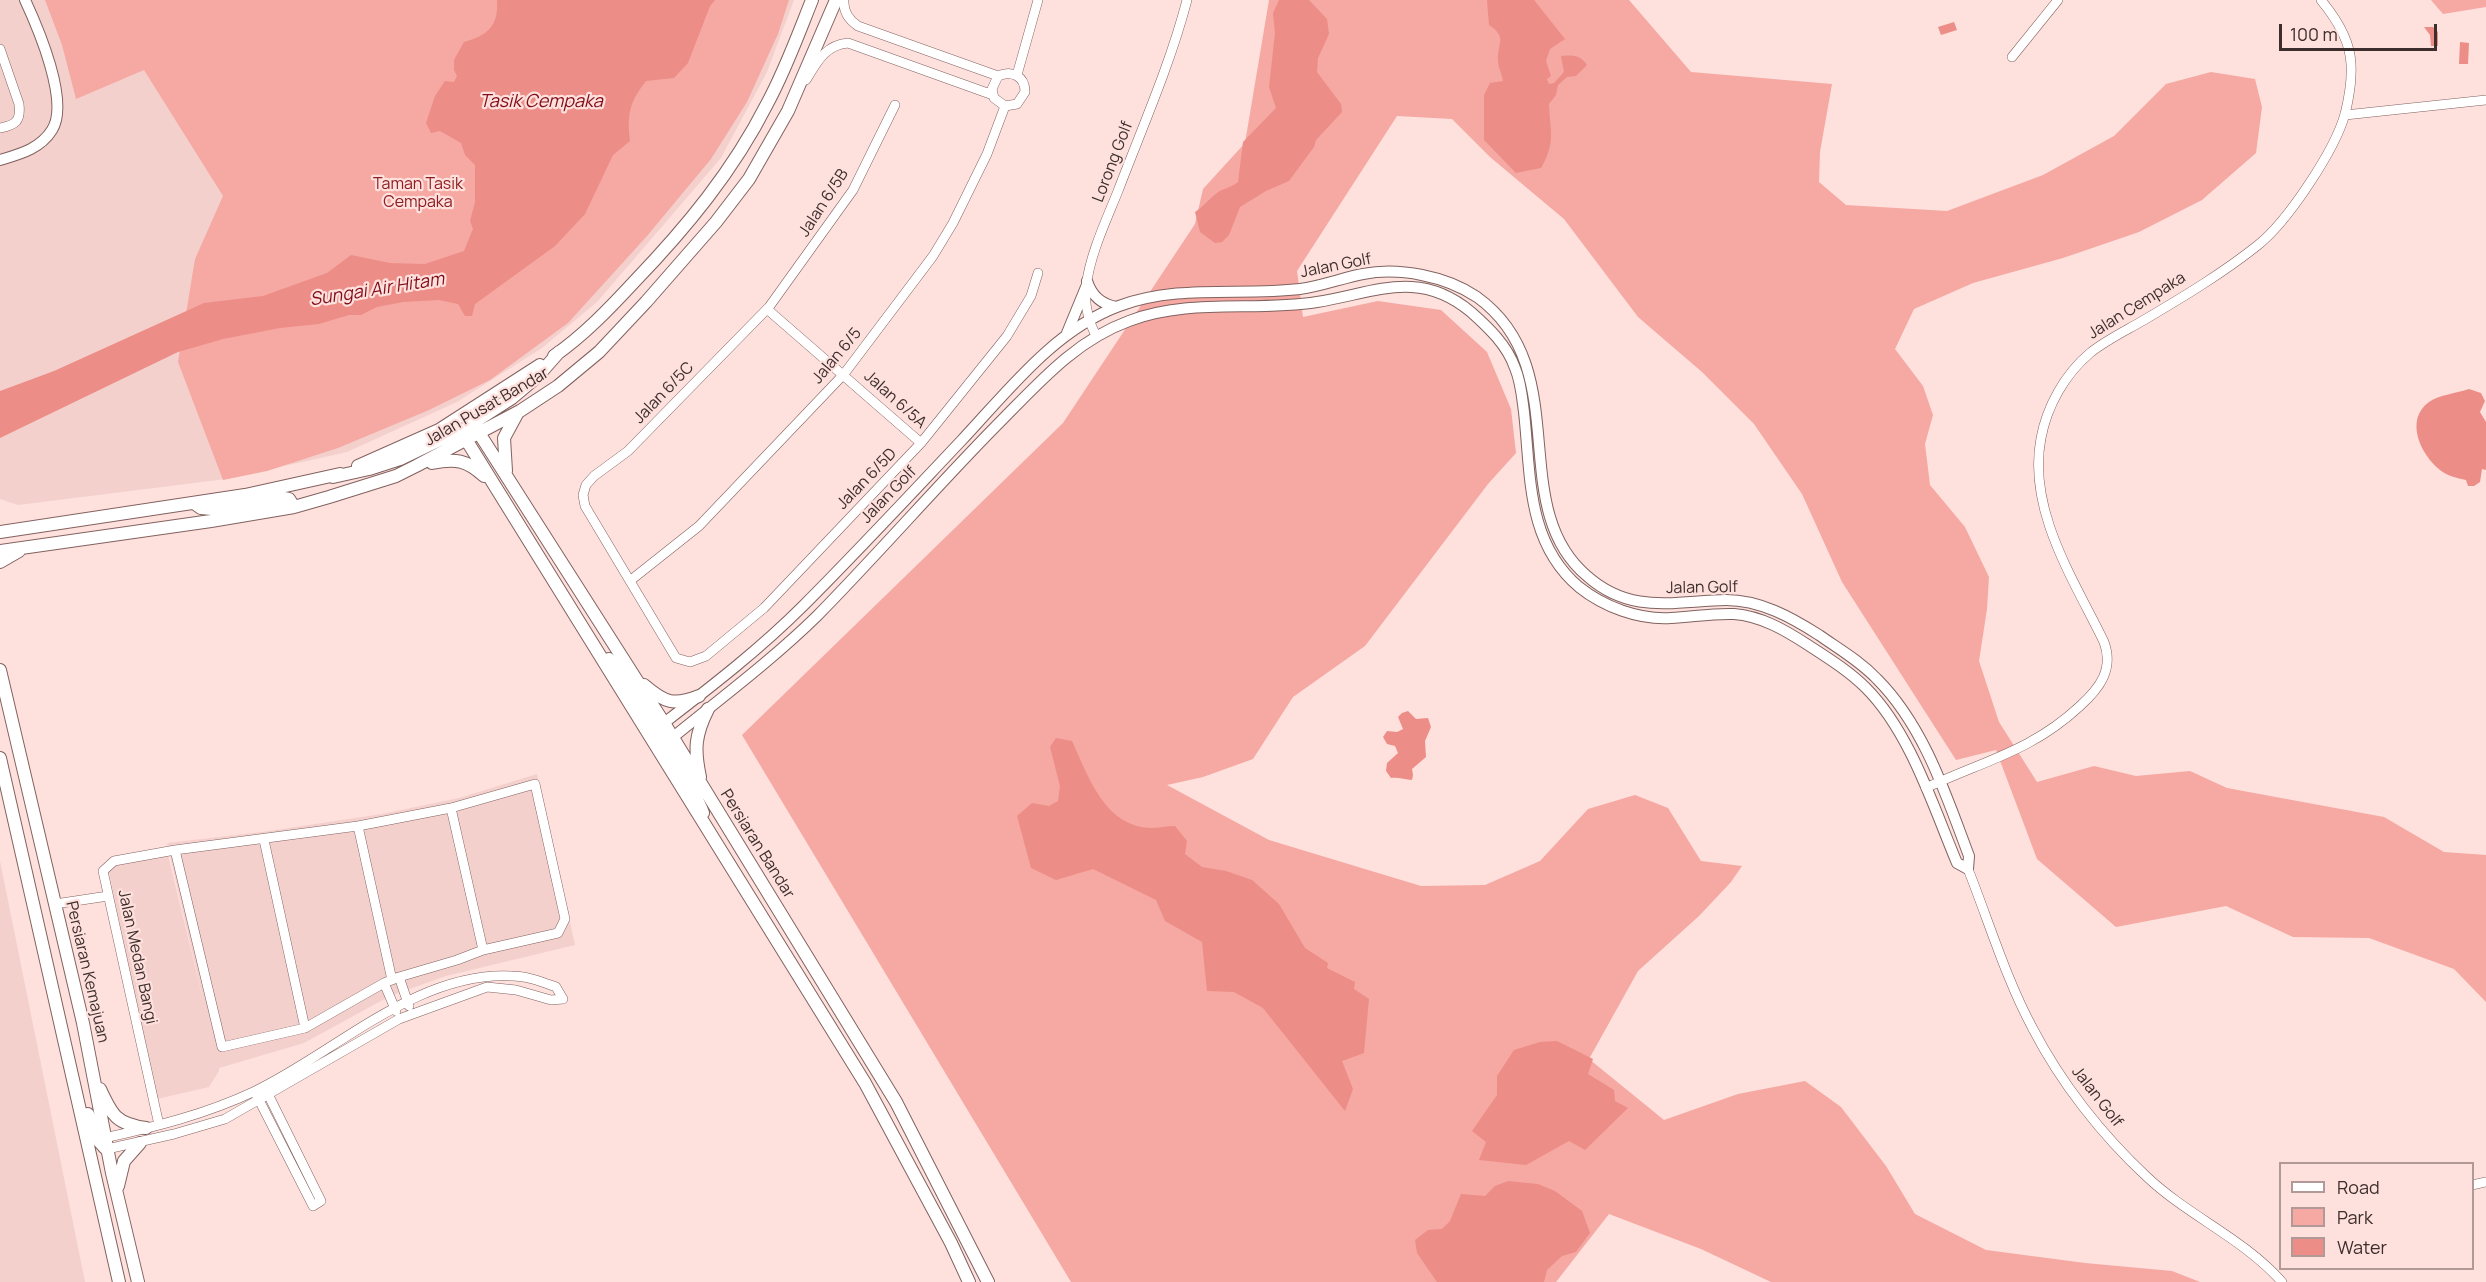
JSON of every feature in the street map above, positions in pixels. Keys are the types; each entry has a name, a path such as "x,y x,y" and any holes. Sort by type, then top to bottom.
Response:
{"main road":[{"name":"Jalan Pusat Bandar","path":"0,532 245,495 333,477 439,430 471,411 559,352 601,317 663,252 715,189 748,140 769,102 812,0"},
{"name":"Jalan Pusat Bandar","path":"0,551 294,507 396,476 471,434 520,411 558,386 599,352 646,302 716,222 749,179 788,111 836,0"},
{"path":"471,434 479,418 512,398 559,352"},
{"path":"507,474 504,438 512,420 520,411"},
{"path":"333,477 369,470 400,459 454,433 471,434"},
{"path":"471,434 498,490 866,1083 951,1243 969,1282"},
{"name":"Persiaran Bandar","path":"471,434 507,474 896,1102 988,1282"},
{"path":"417,466 457,459 475,468 498,490"},
{"path":"193,502 201,508 212,509 284,498 290,499 294,507"},
{"path":"0,522 26,528"},
{"path":"0,562 28,546"},
{"path":"589,638 618,671 653,726 666,732 698,798 710,835"},
{"name":"Persiaran Kemajuan","path":"0,670 83,1023 104,1143 138,1282"},
{"path":"634,676 659,697 668,701 678,702 699,696"},
{"path":"703,788 696,758 697,737 698,729 708,709"},
{"path":"0,758 119,1282"},
{"path":"68,1062 80,1077 90,1125 104,1143 98,1157 114,1235 115,1264"},
{"path":"93,1075 114,1116 123,1123 146,1128"},
{"path":"118,1199 118,1180 124,1161 140,1143"}],"street":[{"path":"0,160 25,153 41,143 53,129 57,109 50,68 42,40 25,0"},
{"path":"844,0 850,21 858,26 998,76"},
{"path":"1017,75 1038,0"},
{"name":"Lorong Golf","path":"1096,336 1088,320 1087,284 1098,242 1171,54 1187,0"},
{"path":"2012,57 2058,0"},
{"name":"Jalan Cempaka","path":"1926,788 2027,746 2052,730 2089,698 2107,672 2108,652 2046,517 2038,466 2041,438 2049,411 2063,382 2091,353 2230,266 2279,225 2298,200 2345,115 2351,63 2346,40 2335,17 2321,0"},
{"path":"788,111 823,53 838,44 848,43 993,95"},
{"path":"0,50 19,104 19,120 0,128"},
{"path":"1005,73 1017,75 1025,85 1024,96 1017,104 1005,106 998,103 992,89 998,76 1005,73"},
{"path":"2345,115 2486,100"},
{"name":"Jalan 6/5B","path":"767,309 853,190 895,105"},
{"name":"Jalan 6/5","path":"631,580 699,525 844,374 933,256 954,222 987,154 1005,106"},
{"name":"Jalan Golf","path":"666,732 699,696 757,650 804,605 1024,374 1066,335 1088,320 1146,297 1175,293 1302,288 1366,273 1386,272 1441,280 1476,297 1499,317 1514,335 1521,348 1534,394 1548,510 1563,548 1585,575 1617,595 1643,603 1674,604 1724,600 1770,609 1811,630 1854,659 1878,680 1894,698 1914,728 1940,781 1969,856 1968,869 2032,1028 2054,1065 2084,1106 2147,1178 2226,1233 2270,1268 2282,1282"},
{"name":"Jalan 6/5D","path":"631,580 676,658 690,662 706,656 764,608 921,443 1007,336 1031,296 1038,273"},
{"path":"1087,284 1100,302 1116,307"},
{"path":"1066,335 1087,284"},
{"name":"Jalan Golf","path":"666,732 708,709 761,667 817,615 958,465 1048,374 1096,336 1136,318 1155,313 1200,308 1296,305 1330,300 1383,286 1408,286 1448,297 1465,307 1488,327 1510,356 1521,388 1535,516 1545,543 1556,561 1576,584 1607,604 1641,616 1665,619 1730,614 1767,622 1796,638 1853,676 1881,705 1910,753 1957,863 1968,869"},
{"name":"Jalan 6/5A","path":"767,309 921,443"},
{"name":"Jalan 6/5C","path":"631,580 585,506 583,495 586,485 594,476 628,451 767,309"},
{"path":"804,605 817,615"},
{"path":"1881,705 1894,698"},
{"name":"Jalan Medan Bangi","path":"159,1125 103,872 106,866 114,861 175,850 358,826 452,808 535,784 565,919 558,933 483,950 392,980 305,1028 222,1047 175,850"},
{"path":"452,808 483,950"},
{"path":"358,826 392,980 394,1008 399,1019"},
{"path":"264,840 305,1028"},
{"path":"55,904 108,896"},
{"path":"492,976 514,976 556,987 563,999 551,1000 516,990 487,987 411,1013 264,1098 216,1122 140,1143 104,1143 196,1114 255,1091 394,1008 448,986 492,976"},
{"path":"392,980 408,1001 411,1013"},
{"path":"255,1091 264,1098 321,1202 313,1206 264,1098 264,1086"},
{"path":"2270,1268 2279,1264"}],"shaded area":[{"name":"Taman Tasik Cempaka","path":"0,0 794,0 767,72 721,158 597,302 542,348 457,402 347,452 226,479 18,505 0,499"},
{"path":"537,774 575,945 446,976 390,996 304,1043 219,1068 209,1087 157,1099 108,868 168,855 206,1012 167,843 382,814 459,798"},
{"path":"0,861 85,1282 0,1282"}],"green space":[{"name":"Taman Tasik Cempaka","path":"45,0 789,0 778,34 747,102 711,159 647,236 568,323 490,380 429,410 338,448 267,471 223,480 178,362 195,259 223,196 144,70 76,99 62,45"},
{"path":"1269,0 1629,0 1691,72 1832,84 1820,152 1819,182 1846,205 1947,211 2043,175 2114,136 2166,84 2211,72 2255,79 2262,107 2256,153 2202,200 2139,232 2063,258 1973,283 1914,309 1895,349 1923,386 1933,415 1925,444 1930,485 1965,527 1989,577 1979,661 1999,722 2037,782 2094,766 2136,776 2190,771 2227,788 2384,817 2444,852 2486,855 2486,1002 2454,969 2369,938 2293,937 2226,906 2116,927 2037,859 1996,750 1956,760 1842,582 1802,494 1754,424 1702,372 1638,317 1564,219 1490,157 1452,119 1397,116 1297,271 1303,317 1378,301 1441,310 1487,352 1511,409 1516,453 1488,484 1365,646 1293,697 1253,759 1203,777 1167,785 1269,840 1421,886 1485,885 1540,861 1588,809 1635,795 1668,808 1701,861 1742,866 1731,882 1699,916 1638,971 1589,1059 1664,1120 1738,1094 1805,1081 1841,1107 1886,1166 1915,1214 1986,1250 2085,1263 2172,1271 2200,1282 1771,1282 1701,1249 1609,1214 1556,1282 1071,1282 742,735 1063,423 1195,224 1203,189 1245,143"},
{"path":"2431,0 2486,0 2486,7 2443,14"}],"water":[{"name":"Tasik Cempaka","path":"497,0 715,0 710,6 688,63 674,78 646,81 640,89 630,109 630,141 613,155 585,214 555,246 475,304 472,316 465,316 458,304 439,300 403,302 377,307 361,315 349,315 319,324 280,328 223,339 178,352 0,438 0,391 54,371 204,303 263,296 327,273 351,255 390,263 425,264 464,251 473,229 470,221 475,202 475,165 465,155 461,143 440,131 431,133 426,123 435,96 445,81 454,82 457,76 454,70 454,60 464,42 479,37 494,23"},
{"path":"1279,0 1309,0 1327,19 1329,34 1318,58 1317,72 1341,104 1342,112 1316,140 1314,147 1289,181 1266,191 1240,207 1229,235 1222,242 1215,243 1200,232 1195,212 1219,191 1238,182 1243,142 1276,108 1269,87 1275,33 1273,13"},
{"path":"1487,0 1534,0 1565,39 1550,49 1546,61 1551,76 1547,79 1549,84 1554,83 1564,72 1561,56 1576,56 1587,65 1576,76 1567,77 1558,85 1556,95 1549,104 1550,144 1541,168 1516,173 1484,140 1484,95 1490,83 1503,81 1498,61 1500,37 1489,25"},
{"path":"1954,22 1957,30 1941,35 1938,27"},
{"path":"2424,27 2433,27 2438,32 2438,46 2431,46 2430,35"},
{"path":"2460,42 2469,43 2468,64 2459,64"},
{"path":"2469,389 2481,393 2485,401 2480,412 2486,422 2486,470 2482,469 2480,482 2474,486 2468,486 2466,480 2446,474 2433,464 2422,447 2416,427 2422,409 2429,402"},
{"path":"1408,711 1416,719 1428,718 1431,727 1425,741 1426,757 1412,769 1412,780 1391,778 1386,771 1387,763 1398,753 1395,746 1387,744 1383,737 1387,731 1397,732 1403,729 1398,717"},
{"path":"1056,738 1072,741 1092,784 1110,809 1122,819 1135,825 1151,828 1175,826 1187,841 1185,854 1202,867 1226,871 1252,880 1279,904 1305,948 1328,963 1327,968 1355,982 1354,989 1369,999 1364,1053 1342,1061 1353,1089 1345,1111 1263,1008 1234,992 1207,991 1202,942 1165,921 1156,900 1093,869 1056,880 1031,868 1017,816 1032,803 1049,806 1058,801 1060,786 1050,747"},
{"path":"1557,1041 1593,1059 1588,1074 1614,1090 1615,1101 1628,1108 1585,1150 1569,1141 1526,1165 1479,1160 1486,1142 1472,1131 1497,1095 1497,1076 1514,1050 1540,1042"},
{"path":"1508,1181 1538,1184 1555,1191 1582,1211 1590,1233 1576,1252 1562,1256 1547,1270 1544,1282 1437,1282 1417,1253 1415,1240 1428,1230 1442,1229 1450,1221 1461,1194 1485,1196 1495,1186"}],"water label":[{"name":"Sungai Air Hitam","path":"377,290"}]}
